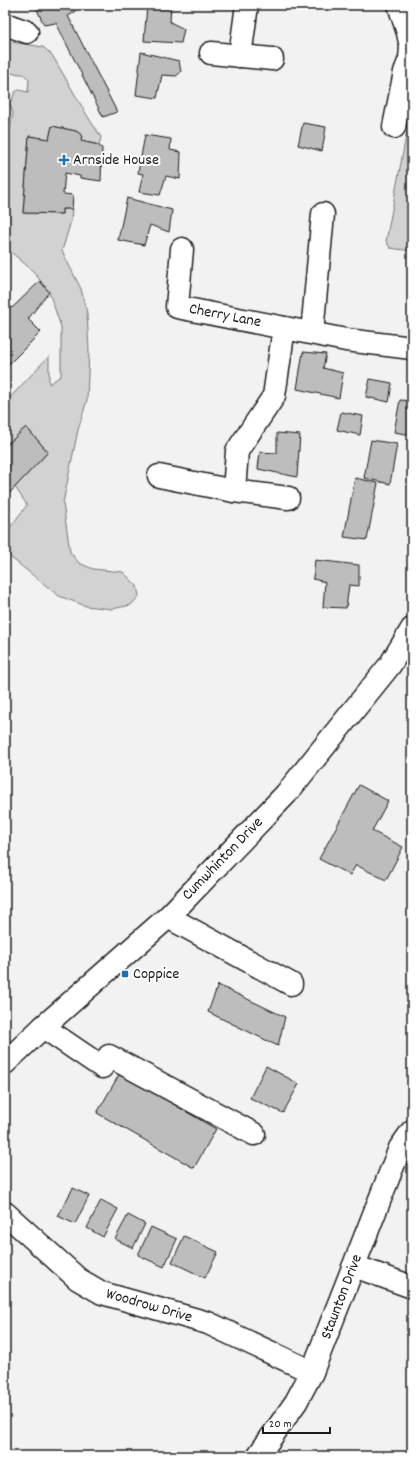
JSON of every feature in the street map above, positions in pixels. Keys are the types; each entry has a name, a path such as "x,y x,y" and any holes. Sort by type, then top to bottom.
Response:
{"street":[{"path":"240,56 247,5"},
{"path":"394,128 404,72 410,59 411,47 399,5"},
{"path":"5,24 27,32"},
{"path":"212,53 272,59"},
{"path":"312,333 323,214"},
{"name":"Cherry Lane","path":"182,249 177,307 346,340 412,348"},
{"name":"Cherry Lane","path":"234,491 237,451 274,396 284,328"},
{"path":"159,476 234,491 288,498"},
{"name":"Cumwhinton Drive","path":"5,1063 43,1027 168,917 286,794 390,665 412,629"},
{"path":"168,917 291,984"},
{"path":"43,1027 102,1067 108,1056 254,1134"},
{"name":"Staunton Drive","path":"258,1456 296,1402 312,1372 400,1148 412,1130"},
{"name":"Woodrow Drive","path":"5,1213 78,1279 102,1294 208,1323 312,1372"},
{"path":"354,1266 412,1287"}],"shaded area":[{"path":"5,41 43,47 52,55 101,137 99,145 81,141 81,135 76,131 52,126 49,139 29,136 23,213 62,214 62,209 72,209 71,221 62,251 81,289 87,313 89,350 87,400 78,430 63,503 70,552 79,563 93,569 123,572 137,586 139,596 131,605 112,609 86,606 59,596 5,553 5,534 27,505 15,487 48,452 26,427 9,443 5,438 5,403 49,356 49,384 61,376 61,327 49,292 33,271 5,247 5,155 13,113 9,102 12,100 15,92 19,90 28,92 29,79 23,74 5,73"},
{"path":"412,116 412,251 390,248 386,241 407,131"}],"building":[{"path":"35,5 72,5 75,12 68,16 117,112 103,117 56,23 44,25"},
{"path":"147,5 171,5 170,22 184,29 181,43 144,41"},
{"path":"141,52 179,61 181,72 176,76 162,75 157,98 136,95"},
{"path":"303,123 326,127 322,151 298,145"},
{"name":"Arnside House","path":"52,126 76,131 82,135 81,141 99,145 102,148 101,181 80,178 80,176 65,173 63,194 73,195 72,209 62,209 62,214 23,213 29,136 49,139"},
{"path":"145,135 171,139 170,150 181,152 180,179 166,176 160,195 139,192 143,174 138,173"},
{"path":"127,198 172,210 169,232 150,225 144,245 118,240"},
{"path":"40,281 49,292 28,319 41,332 5,368 5,300 12,308"},
{"path":"303,352 326,354 323,368 343,373 339,398 297,389"},
{"path":"370,379 392,383 389,402 366,397"},
{"path":"400,400 412,401 412,435 394,432"},
{"path":"341,412 363,416 360,435 337,430"},
{"path":"26,427 48,452 5,498 5,447"},
{"path":"277,433 300,435 297,477 258,469 260,452 277,453"},
{"path":"371,440 397,444 390,484 364,478"},
{"path":"355,478 378,483 367,540 344,537"},
{"path":"315,560 359,565 359,586 349,585 346,608 323,607 325,582 313,579"},
{"path":"359,785 388,801 372,831 403,847 386,880 356,865 350,875 319,859"},
{"path":"218,985 285,1017 278,1046 208,1012"},
{"path":"266,1066 299,1084 283,1113 250,1098"},
{"path":"120,1073 216,1129 194,1168 97,1113"},
{"path":"73,1188 89,1196 75,1224 58,1216"},
{"path":"101,1200 118,1209 103,1237 87,1228"},
{"path":"128,1215 145,1224 133,1248 115,1239"},
{"path":"151,1227 177,1239 164,1267 138,1255"},
{"path":"184,1236 218,1252 205,1278 172,1262"}],"place":[{"name":"Arnside House","path":"64,160"},
{"name":"Coppice","path":"125,974"}]}
